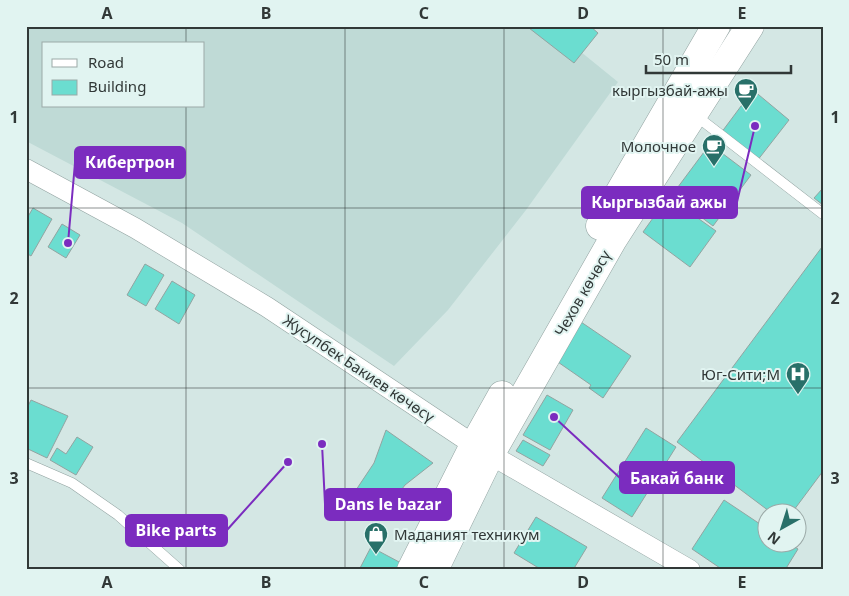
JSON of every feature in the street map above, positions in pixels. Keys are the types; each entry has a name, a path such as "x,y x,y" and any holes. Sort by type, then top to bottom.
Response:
{"street":[{"name":"Чехов көчөсү","path":"411,570 469,476 716,26"},
{"name":"Чехов көчөсү","path":"487,441 750,26"},
{"name":"Жусупбек Бакиев көчөсү","path":"26,169 135,228 267,307 487,441 690,570"},
{"name":"Чехов көчөсү","path":"434,570 469,476"}],"lane":[{"path":"694,114 823,214"},
{"path":"26,463 72,483 118,515 180,570"}],"shaded area":[{"path":"26,26 549,26 618,82 526,210 448,310 394,366 182,223 26,141"}],"building":[{"path":"530,26 590,26 598,33 574,63 529,28"},
{"path":"753,90 789,120 757,161 721,133"},
{"path":"710,144 751,175 713,226 672,195"},
{"path":"823,188 823,205 814,198"},
{"path":"668,197 716,231 690,267 643,232"},
{"path":"33,208 52,219 31,256 26,253 26,220"},
{"path":"62,224 80,235 66,258 48,247"},
{"path":"822,247 823,471 798,504 760,504 677,442"},
{"path":"145,264 164,275 146,306 127,295"},
{"path":"172,281 195,295 179,324 155,309"},
{"path":"581,322 631,356 603,398 589,388 591,385 555,360"},
{"path":"547,395 573,410 550,450 523,435"},
{"path":"31,400 68,416 47,458 26,448 26,410"},
{"path":"646,428 676,447 632,517 602,498"},
{"path":"386,430 433,463 405,485 383,514 354,493 374,463"},
{"path":"77,437 93,447 76,475 50,460 57,448 66,454"},
{"path":"523,440 550,455 543,466 516,451"},
{"path":"724,500 756,521 756,554 795,554 785,570 723,570 692,549"},
{"path":"536,517 587,547 573,570 542,570 514,553"},
{"name":"Маданият техникум","path":"371,547 401,563 398,570 359,570"}],"place":[{"name":"кыргызбай-ажы","path":"746,111"},
{"name":"Кыргызбай ажы","path":"755,126"},
{"name":"Молочное","path":"714,167"},
{"name":"Кибертрон","path":"68,243"},
{"name":"Юг-Сити;M","path":"798,395"},
{"name":"Бакай банк","path":"554,417"},
{"name":"Dans le bazar","path":"322,444"},
{"name":"Bike parts","path":"288,462"},
{"name":"Маданият техникум","path":"376,555"}]}
